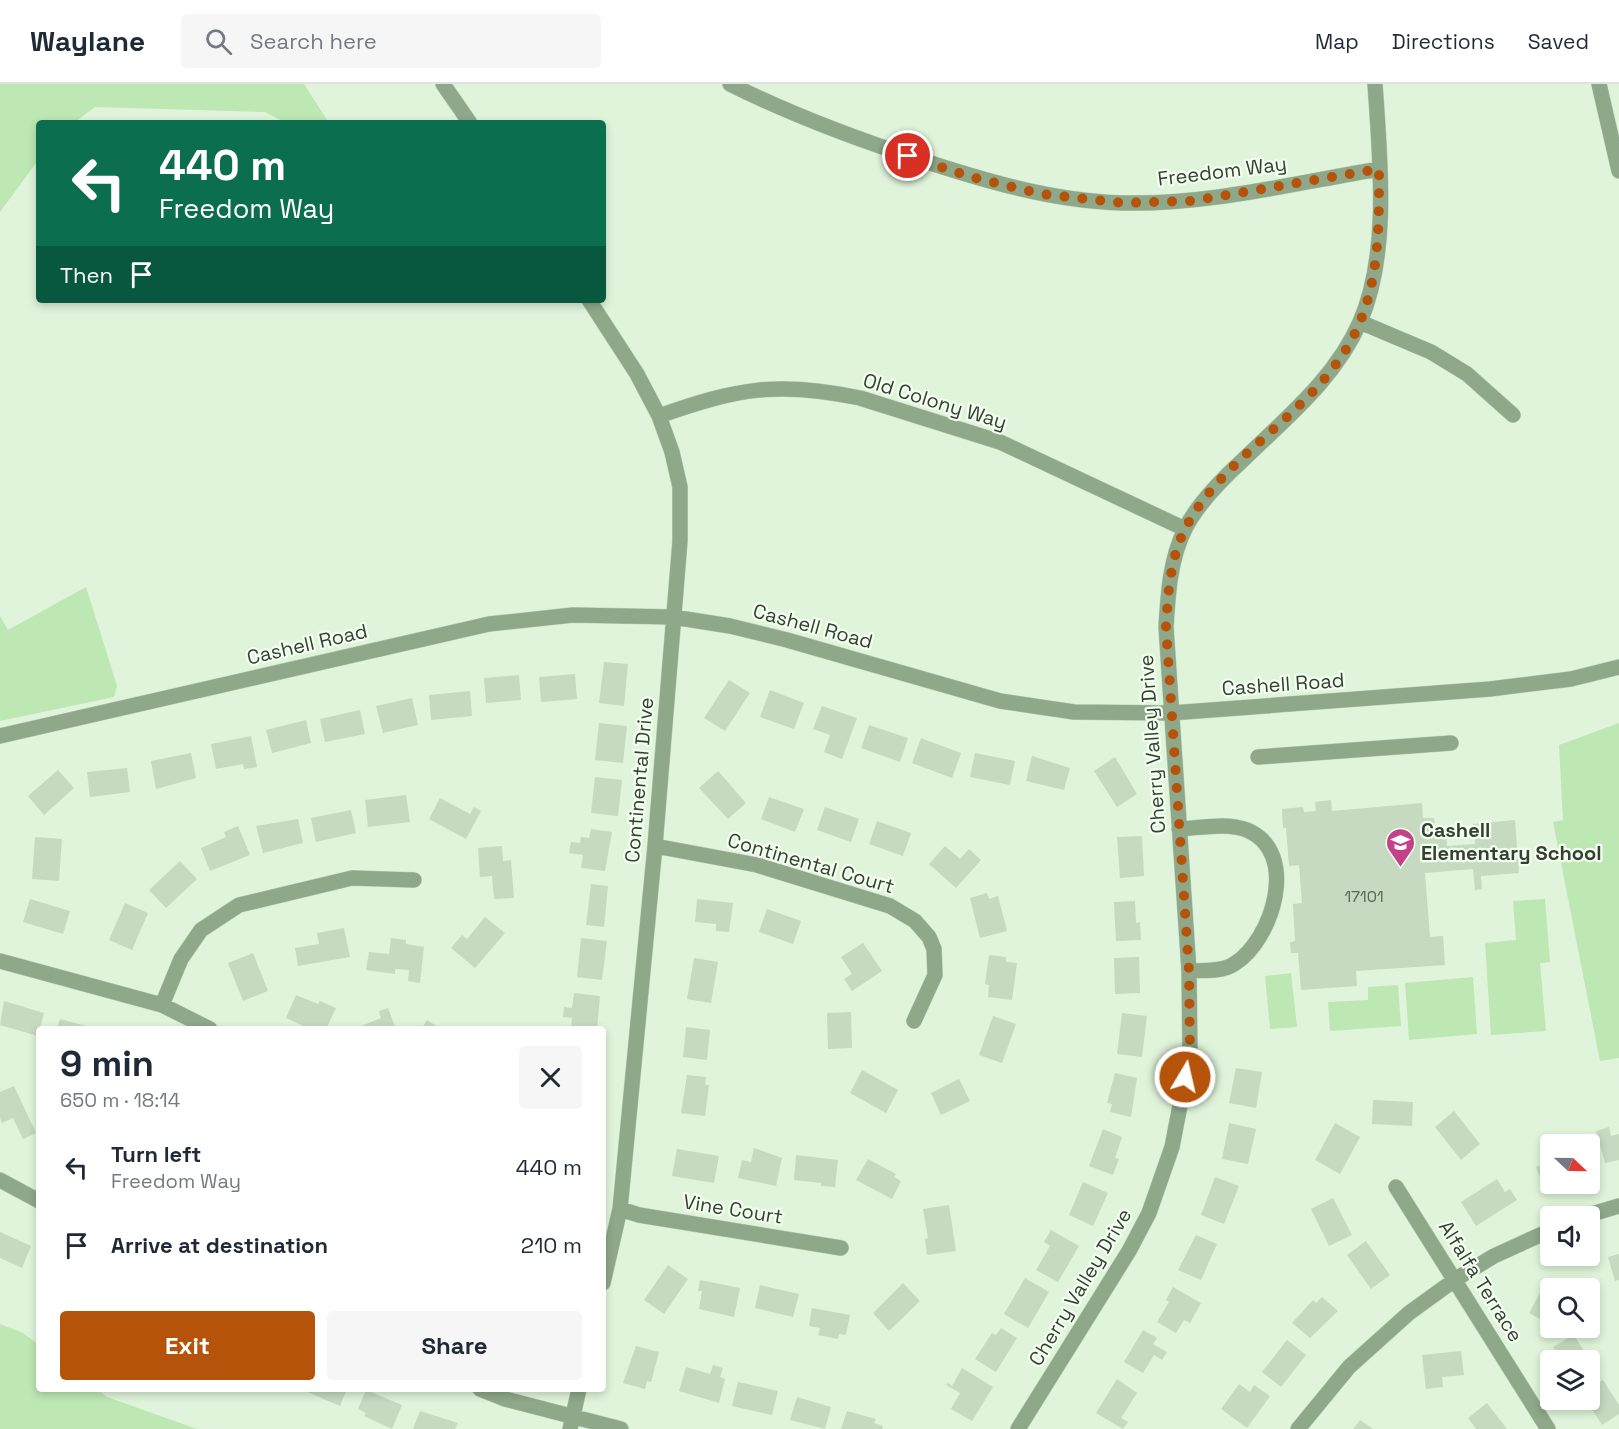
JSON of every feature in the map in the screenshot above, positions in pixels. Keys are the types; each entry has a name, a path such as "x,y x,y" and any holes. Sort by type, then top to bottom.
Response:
{"street":[{"name":"Freedom Way","path":"730,84 846,135 971,177 1041,194 1122,203 1192,201 1379,169"},
{"name":"Cherry Valley Drive","path":"1018,1429 1130,1251 1149,1213 1172,1147 1190,1054 1189,971 1166,627 1167,596 1174,558 1185,529 1202,502 1325,380 1360,322 1371,288 1377,257 1379,169 1375,84"},
{"path":"1599,84 1619,171"},
{"path":"448,86 468,120"},
{"name":"Continental Drive","path":"591,303 637,374 659,416 672,452 680,488 680,541 655,846 620,1209 606,1270"},
{"path":"1360,322 1431,351 1467,374 1513,415"},
{"name":"Old Colony Way","path":"659,416 708,399 758,388 791,388 837,393 860,398 1000,442 1185,529"},
{"name":"Cashell Road","path":"0,736 489,624 573,615 674,617 730,626 1000,701 1074,712 1171,713 1490,689 1571,679 1619,667"},
{"path":"1258,757 1451,744"},
{"path":"1179,829 1233,826 1245,829 1266,843 1274,864 1275,885 1271,915 1256,946 1227,968 1189,971"},
{"name":"Continental Court","path":"655,846 757,865 890,906 915,921 929,937 933,949 935,975 914,1021"},
{"path":"162,1005 182,959 201,930 239,905 352,878 414,880"},
{"path":"0,961 162,1005 204,1026"},
{"path":"0,1180 36,1199"},
{"name":"Alfalfa Terrace","path":"1395,1187 1456,1279 1548,1429"},
{"path":"1600,1212 1619,1206"},
{"name":"Vine Court","path":"620,1209 639,1215 841,1248"},
{"path":"1298,1429 1349,1367 1409,1313 1456,1279 1494,1256 1540,1235"},
{"path":"488,1392 571,1423 621,1429"},
{"path":"571,1423 578,1392"}],"green space":[{"path":"0,84 304,84 327,120 280,120 265,112 95,107 78,120 36,120 36,163 0,212"},
{"path":"86,587 117,686 114,697 0,721 0,616 8,630"},
{"path":"1619,723 1619,1058 1600,1061 1553,822 1563,820 1559,745"},
{"path":"1545,899 1550,962 1540,963 1546,1031 1491,1035 1485,943 1516,940 1513,901"},
{"path":"1291,973 1297,1027 1270,1029 1265,976"},
{"path":"1473,977 1477,1034 1409,1040 1405,983"},
{"path":"1398,985 1401,1026 1330,1031 1328,1002 1368,1000 1368,987"},
{"path":"0,1324 23,1333 36,1343 36,1392 101,1392 107,1397 197,1429 0,1429"}],"building":[{"path":"604,662 628,664 624,706 599,703"},
{"path":"575,674 577,699 541,702 539,677"},
{"path":"519,675 521,700 486,703 484,678"},
{"path":"729,680 750,693 725,731 704,718"},
{"path":"770,690 804,703 794,729 760,717"},
{"path":"470,691 472,716 431,720 429,695"},
{"path":"412,698 418,725 383,733 376,706"},
{"path":"822,706 857,718 842,759 824,752 830,735 813,729"},
{"path":"360,710 365,734 325,742 320,719"},
{"path":"306,720 311,743 272,753 266,730"},
{"path":"599,723 627,726 623,763 595,760"},
{"path":"869,725 908,738 900,762 861,748"},
{"path":"251,736 257,767 244,769 243,764 216,769 211,744"},
{"path":"921,738 961,753 952,778 912,763"},
{"path":"191,753 196,778 156,789 151,761"},
{"path":"975,753 1015,761 1010,785 970,777"},
{"path":"1032,756 1070,768 1064,790 1026,781"},
{"path":"1115,757 1137,794 1117,807 1094,771"},
{"path":"127,768 130,792 90,797 87,772"},
{"path":"58,770 74,788 44,815 28,796"},
{"path":"718,771 746,803 728,819 699,788"},
{"path":"595,777 622,780 618,816 591,813"},
{"path":"406,795 410,822 368,827 365,800"},
{"path":"769,797 804,809 795,832 761,819"},
{"path":"440,798 470,814 474,807 481,811 466,839 429,819"},
{"path":"1331,800 1332,811 1422,803 1423,818 1434,818 1435,832 1446,831 1447,846 1475,844 1473,824 1515,820 1519,873 1481,876 1482,889 1475,890 1473,869 1425,873 1430,937 1443,936 1445,965 1356,971 1357,986 1301,990 1298,953 1291,953 1290,942 1295,941 1293,904 1302,903 1299,865 1289,866 1282,809 1303,807 1304,812 1316,811 1315,802"},
{"path":"825,807 859,819 851,842 817,830"},
{"path":"351,810 356,833 316,842 311,818"},
{"path":"298,819 303,843 263,853 256,826"},
{"path":"877,821 911,833 903,856 869,844"},
{"path":"238,826 250,855 210,871 201,848 226,837 224,832"},
{"path":"591,829 612,832 605,871 581,868 583,855 569,853 571,842 580,843 581,837 589,838"},
{"path":"1142,836 1144,876 1120,878 1117,837"},
{"path":"35,837 62,839 59,881 32,879"},
{"path":"502,846 503,861 511,860 514,898 494,899 492,876 480,877 478,848"},
{"path":"945,846 960,859 969,849 981,860 956,888 929,864"},
{"path":"180,861 197,879 166,908 149,890"},
{"path":"591,884 608,886 604,927 586,925"},
{"path":"987,893 989,899 998,896 1007,931 980,938 970,898"},
{"path":"30,899 70,911 63,934 23,922"},
{"path":"697,899 733,903 729,932 716,931 716,924 695,922"},
{"path":"1135,901 1136,923 1140,922 1141,940 1116,941 1114,902"},
{"path":"125,903 148,913 132,950 109,940"},
{"path":"767,909 801,921 793,944 759,932"},
{"path":"485,917 505,933 475,968 451,948 462,935 467,939"},
{"path":"344,928 350,957 298,966 295,948 319,944 317,933"},
{"path":"391,938 406,940 406,944 424,947 420,983 408,981 409,970 395,969 395,974 366,970 369,952 389,954"},
{"path":"581,938 607,941 602,980 577,977"},
{"path":"863,943 882,971 852,991 844,979 852,974 841,957"},
{"path":"253,953 268,991 243,1001 228,963"},
{"path":"989,955 1006,957 1006,962 1017,963 1012,1000 988,997 989,985 985,984"},
{"path":"1139,957 1140,993 1115,994 1114,958"},
{"path":"694,958 718,962 711,1003 687,999"},
{"path":"574,993 600,996 597,1026 571,1026 572,1018 563,1017 564,1007 572,1008"},
{"path":"296,995 336,1008 327,1026 303,1026 286,1018"},
{"path":"4,1001 44,1013 41,1026 36,1026 36,1035 0,1025"},
{"path":"388,1008 395,1026 361,1026 381,1018 379,1011"},
{"path":"851,1012 852,1048 828,1049 827,1013"},
{"path":"1122,1013 1147,1016 1142,1057 1117,1054"},
{"path":"993,1016 1016,1024 1002,1063 979,1055"},
{"path":"60,1019 86,1026 58,1026"},
{"path":"427,1020 436,1026 423,1026"},
{"path":"686,1027 710,1030 707,1060 683,1057"},
{"path":"1236,1068 1262,1072 1256,1108 1229,1103"},
{"path":"862,1070 898,1090 886,1113 850,1093"},
{"path":"1115,1073 1137,1078 1131,1117 1110,1112 1112,1104 1107,1103"},
{"path":"687,1075 706,1077 705,1085 709,1085 705,1116 681,1113"},
{"path":"959,1079 970,1101 941,1115 931,1093"},
{"path":"14,1086 36,1133 23,1139 13,1118 2,1123 0,1118 0,1092"},
{"path":"1373,1100 1413,1102 1412,1126 1372,1124"},
{"path":"1454,1111 1480,1144 1461,1160 1435,1127"},
{"path":"1229,1123 1256,1129 1248,1164 1222,1159"},
{"path":"1335,1123 1360,1137 1340,1174 1315,1160"},
{"path":"1609,1127 1611,1136 1619,1134 1619,1160 1605,1163 1600,1145 1600,1134 1597,1134 1596,1131"},
{"path":"1103,1129 1122,1137 1115,1158 1119,1159 1113,1175 1089,1166"},
{"path":"754,1148 782,1158 776,1186 738,1178 742,1160 751,1162"},
{"path":"677,1149 719,1156 714,1183 672,1176"},
{"path":"796,1155 838,1160 835,1187 794,1180"},
{"path":"868,1159 896,1174 894,1177 901,1181 892,1199 856,1180"},
{"path":"1540,1165 1540,1178 1536,1167"},
{"path":"1215,1177 1239,1186 1224,1224 1201,1215"},
{"path":"1497,1179 1505,1192 1510,1189 1517,1200 1476,1226 1461,1202"},
{"path":"1083,1182 1108,1193 1093,1226 1069,1215"},
{"path":"1333,1198 1352,1235 1329,1246 1311,1209"},
{"path":"949,1205 956,1251 927,1255 925,1239 928,1238 923,1209"},
{"path":"1051,1230 1079,1246 1058,1282 1036,1270 1050,1246 1044,1242"},
{"path":"0,1232 31,1246 22,1268 0,1258"},
{"path":"1196,1235 1217,1244 1201,1280 1178,1270"},
{"path":"1366,1241 1390,1275 1371,1289 1347,1255"},
{"path":"1619,1254 1619,1280 1615,1281 1608,1257"},
{"path":"668,1265 688,1279 664,1314 644,1300"},
{"path":"1025,1278 1049,1292 1028,1328 1004,1314"},
{"path":"700,1280 740,1288 734,1317 699,1309 702,1291 698,1291"},
{"path":"903,1283 920,1301 889,1331 873,1313"},
{"path":"760,1285 799,1294 793,1317 755,1308"},
{"path":"1173,1287 1201,1303 1190,1323 1184,1320 1176,1333 1157,1322 1169,1302 1166,1300"},
{"path":"1540,1293 1540,1319 1529,1313"},
{"path":"1322,1297 1338,1311 1310,1338 1292,1323 1313,1300 1316,1303"},
{"path":"812,1308 850,1315 846,1335 839,1334 838,1339 818,1335 820,1328 809,1326"},
{"path":"1001,1328 1017,1338 996,1372 975,1359 992,1333 996,1335"},
{"path":"1143,1330 1157,1338 1153,1344 1167,1352 1162,1360 1154,1355 1143,1373 1124,1362"},
{"path":"1569,1338 1576,1338 1583,1350 1555,1350 1553,1347"},
{"path":"1287,1340 1306,1355 1281,1387 1262,1372"},
{"path":"636,1346 659,1352 651,1382 647,1381 645,1389 623,1383"},
{"path":"1461,1351 1464,1375 1442,1377 1443,1387 1426,1389 1422,1355"},
{"path":"713,1365 723,1368 720,1377 725,1379 719,1403 679,1391 686,1367 710,1374"},
{"path":"962,1368 993,1387 972,1421 951,1409 960,1393 946,1385 948,1383 952,1386"},
{"path":"1117,1379 1137,1393 1121,1418 1128,1422 1123,1429 1096,1413"},
{"path":"1603,1380 1619,1405 1619,1414 1602,1425 1592,1410 1600,1410 1600,1382"},
{"path":"738,1382 778,1391 772,1415 732,1406"},
{"path":"1239,1384 1250,1392 1254,1385 1270,1396 1247,1428 1221,1409"},
{"path":"307,1392 346,1392 340,1406"},
{"path":"365,1392 371,1392 402,1405 392,1429 364,1416 366,1413 358,1409"},
{"path":"797,1397 831,1407 825,1429 790,1420"},
{"path":"1487,1403 1507,1429 1476,1429 1468,1418"},
{"path":"420,1411 458,1423 455,1429 413,1429"},
{"path":"847,1411 876,1419 874,1423 883,1426 882,1429 841,1429"},
{"path":"1360,1420 1373,1429 1353,1429"}],"place":[{"name":"Cashell Elementary School","path":"1400,868"}],"route":[{"path":"908,156 971,177 1041,194 1122,203 1192,201 1379,169 1377,257 1371,288 1360,322 1345,351 1325,380 1202,502 1185,529 1174,558 1167,596 1166,627 1189,971 1190,1054 1185,1077"}]}
